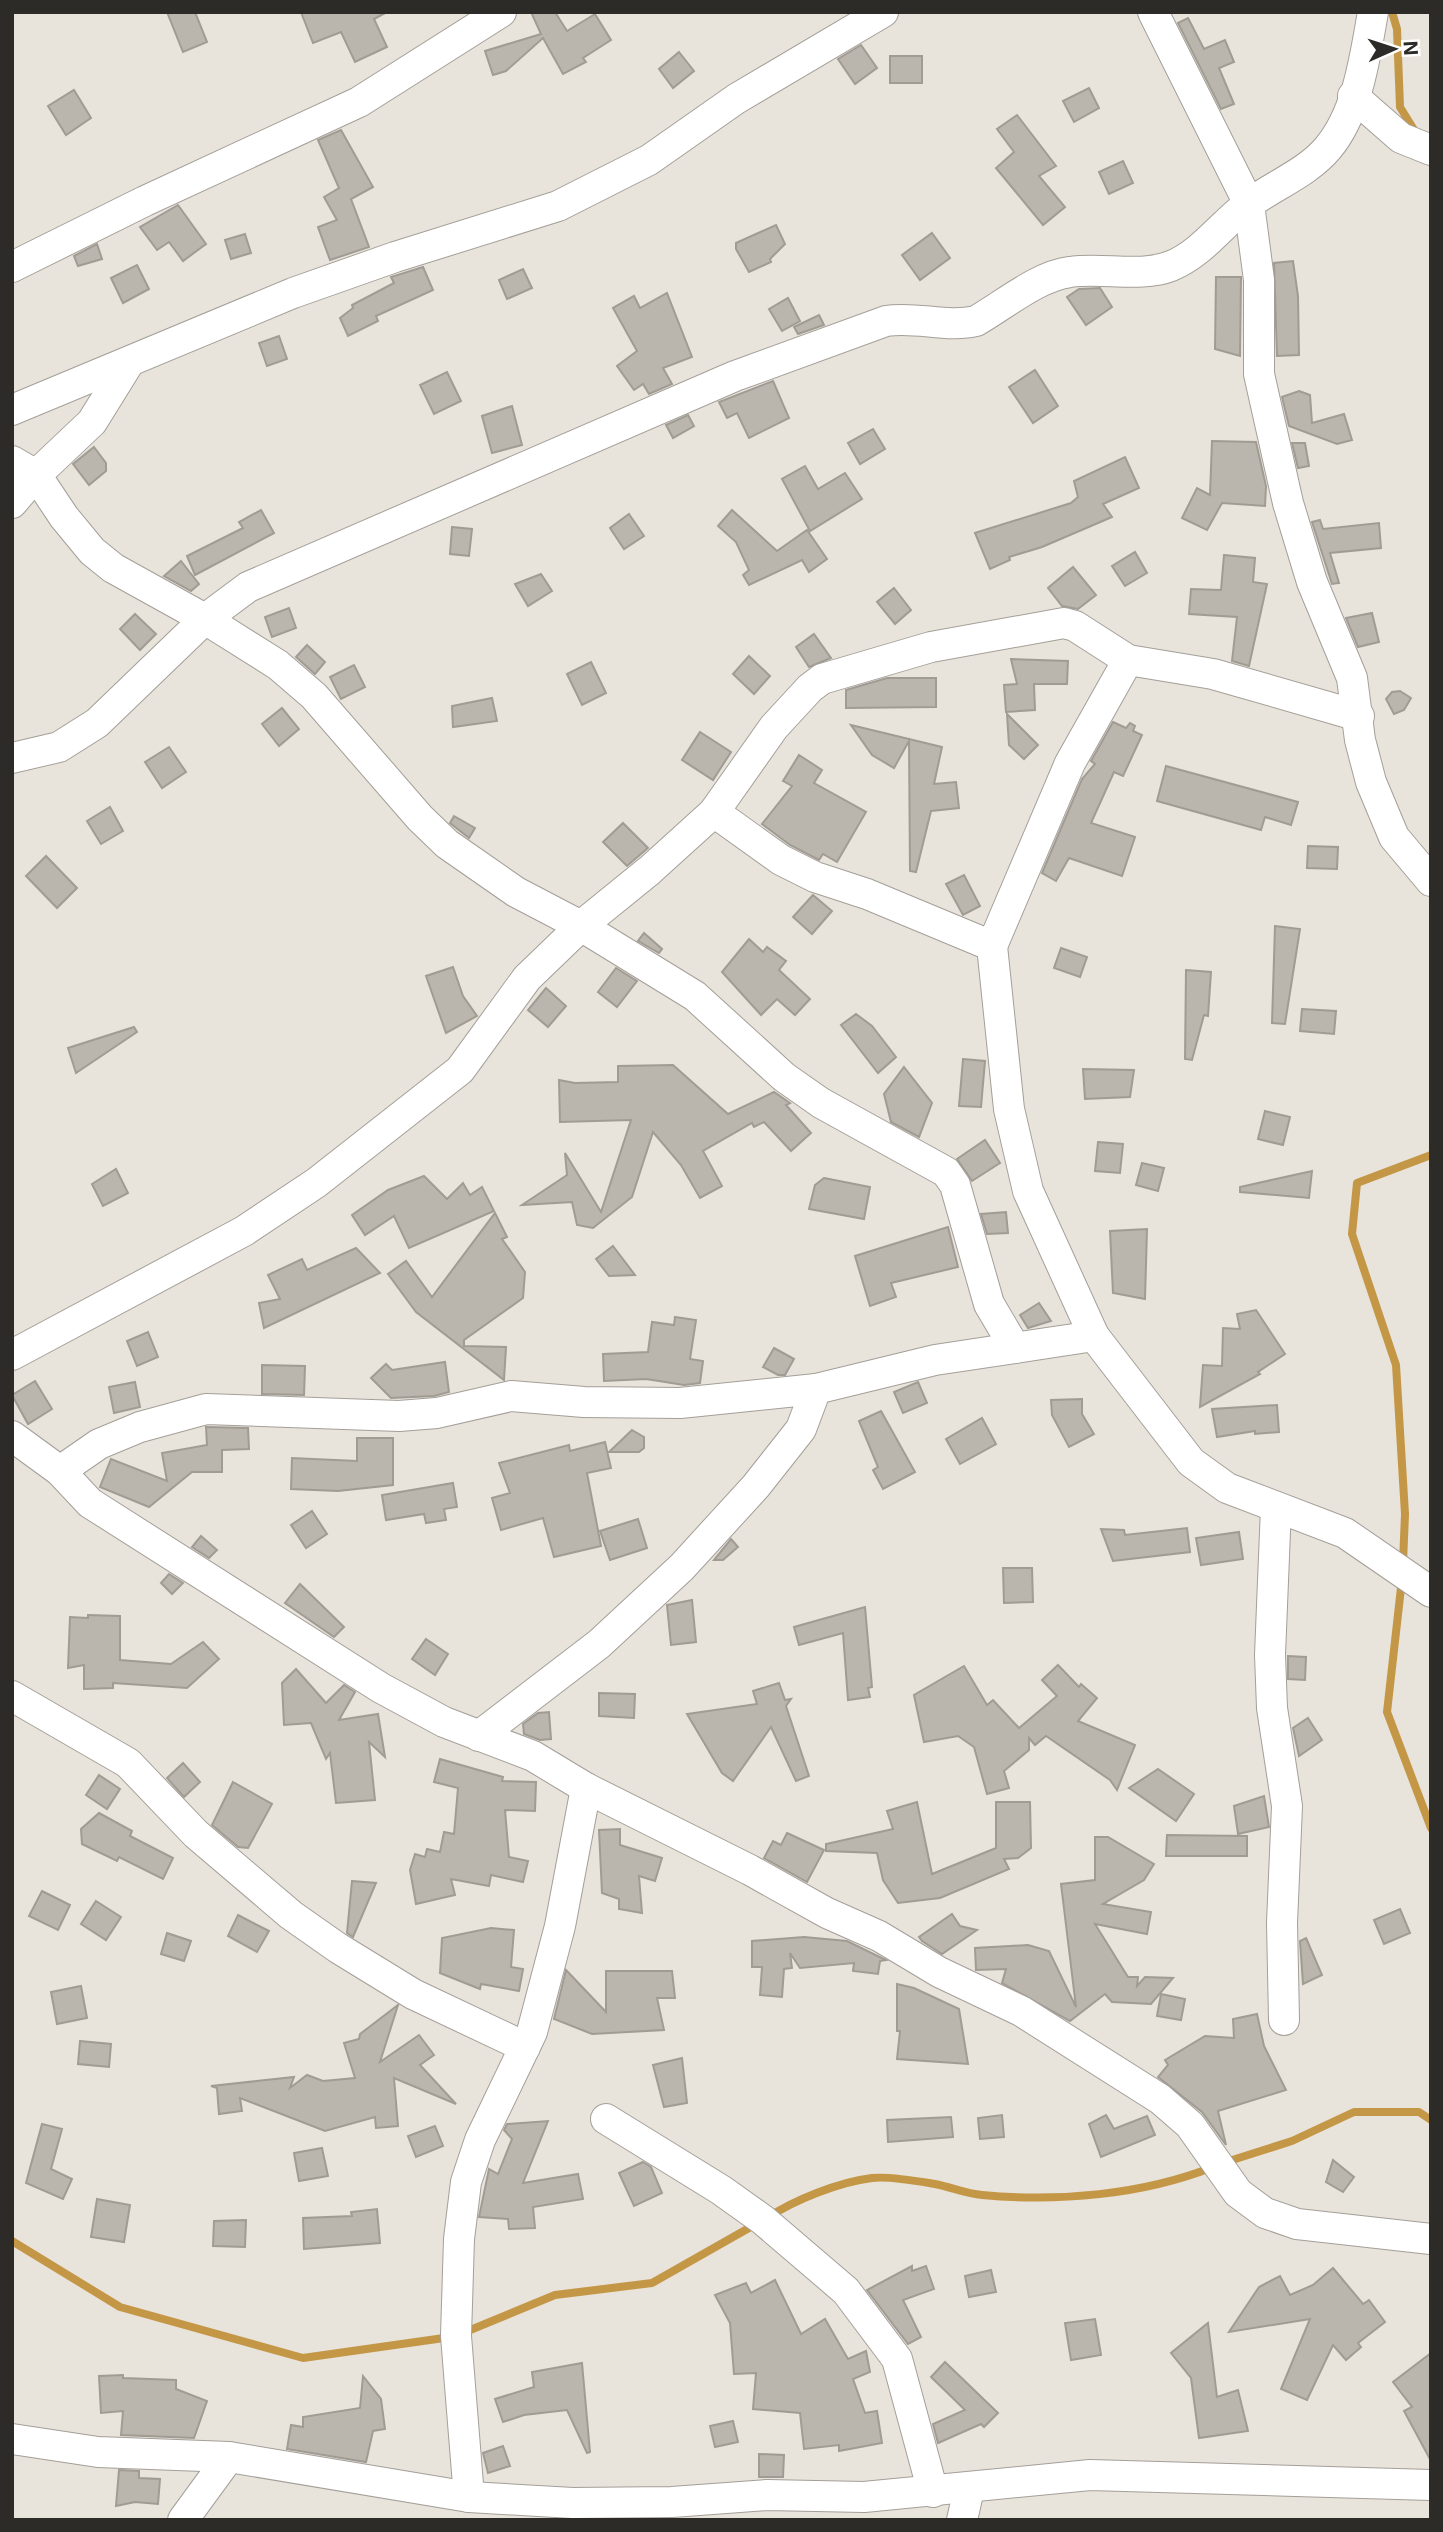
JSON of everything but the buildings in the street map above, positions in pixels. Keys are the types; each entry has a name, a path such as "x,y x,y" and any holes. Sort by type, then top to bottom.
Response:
{"street":[{"path":"12,267 145,201 359,102 501,12"},
{"path":"12,410 128,364 293,293 395,257 558,206 649,160 736,99 883,12"},
{"path":"1153,12 1249,204 1259,281 1259,374 1272,442 1312,582 1352,678 1360,740 1371,782 1394,837 1431,881"},
{"path":"12,758 60,747 97,723 205,619 248,587 735,376 886,321 907,317 963,324 976,321 1055,275 1072,271 1156,270 1173,265 1213,238 1249,204 1293,176 1328,149 1344,123 1353,96 1364,62 1373,12"},
{"path":"1353,96 1401,138 1431,150"},
{"path":"12,503 24,468 92,422 128,364"},
{"path":"24,468 92,551 113,568 205,619 278,665 314,696 447,844 516,892 581,926 695,996 783,1077 821,1103 946,1172 955,1185 989,1304 1015,1348"},
{"path":"12,1355 244,1231 316,1183 460,1070 527,978 581,926 650,870 714,812 774,727 822,679 931,647 1064,623 1075,626 1128,660 1213,674 1359,716"},
{"path":"1128,660 1070,763 992,946 1009,1110 1028,1191 1094,1336 1191,1462 1227,1488 1345,1533 1431,1592"},
{"path":"714,812 780,860 815,877 867,894 992,946"},
{"path":"60,1471 99,1444 141,1427 206,1409 399,1416 437,1413 511,1396 584,1402 680,1403 816,1389 935,1360 1094,1336"},
{"path":"479,1735 599,1644 682,1567 756,1486 801,1429 816,1389"},
{"path":"12,1436 60,1471 90,1503 381,1688 444,1722 533,1756 586,1788 750,1870 827,1913 879,1936 939,1972 1021,2011 1105,2062 1160,2099 1189,2124 1238,2193 1265,2213 1297,2224 1431,2239"},
{"path":"1276,1507 1270,1655 1272,1708 1287,1806 1282,1923 1284,2020"},
{"path":"18,1703 65,1724 128,1763 196,1834 291,1915 338,1948 413,1994 524,2047"},
{"path":"469,2497 456,2336 459,2239 466,2182 480,2140 532,2032 560,1926 586,1788"},
{"path":"606,2119 721,2189 763,2220 846,2291 897,2359 933,2492"},
{"path":"12,2439 98,2452 229,2457 469,2497 573,2503 672,2502 767,2496 864,2497 969,2489 1090,2475 1431,2485"},
{"path":"183,2520 229,2457"},
{"path":"962,2520 969,2489"}],"waterway":[{"path":"1392,12 1397,29 1400,107 1416,133"},
{"path":"1403,1563 1405,1514 1396,1365 1352,1234 1357,1183 1431,1155"},
{"path":"1402,1579 1387,1712 1431,1828"},
{"path":"1226,2162 1292,2141 1354,2112 1419,2112 1431,2120"},
{"path":"767,2218 817,2193 845,2183 872,2178 895,2178 941,2185 982,2195 1040,2198 1129,2190 1186,2177 1213,2167"},
{"path":"463,2333 555,2295 652,2283 756,2224"},
{"path":"12,2241 120,2307 303,2358 451,2337"}]}
